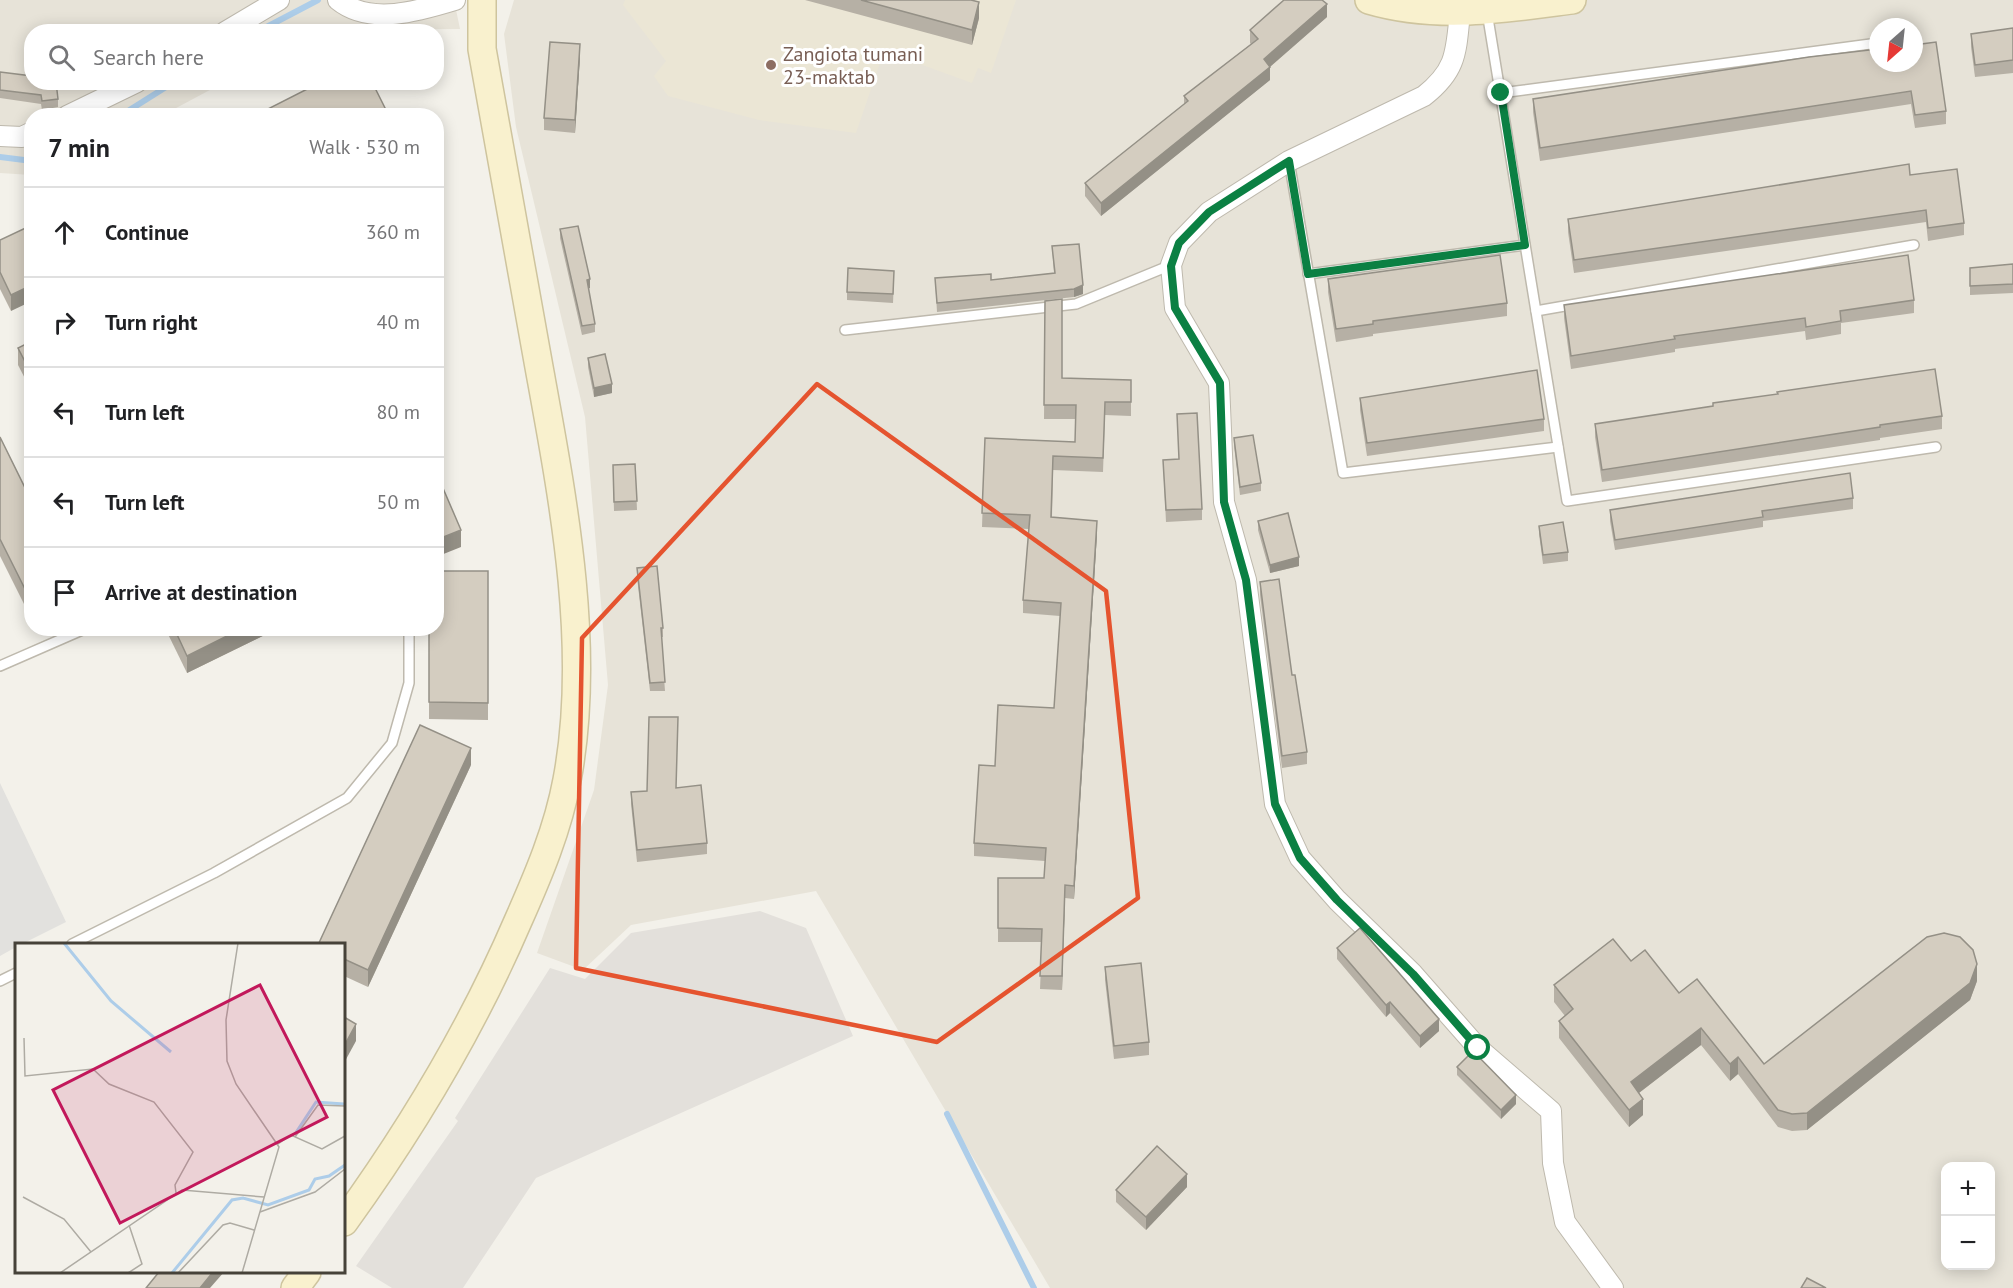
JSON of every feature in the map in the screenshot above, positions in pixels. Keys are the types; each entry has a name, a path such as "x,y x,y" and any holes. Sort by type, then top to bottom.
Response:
{"main road":[{"path":"345,1220 397,1149 451,1056 501,961 539,875 555,828 567,783 573,740 578,660 556,462 482,49 482,0"},
{"path":"1369,0 1404,9 1460,12 1487,11 1572,0"},
{"path":"295,1288 306,1273"}],"street":[{"path":"238,24 279,0"},
{"path":"338,0 351,11 413,13 455,0"},
{"path":"1460,12 1455,58 1441,83 1424,96 1289,161 1209,212 1179,243 1171,266 1175,308 1220,383 1224,502 1246,580 1275,804 1300,858 1337,900 1413,974 1478,1048 1551,1111 1553,1163 1565,1222 1613,1288"},
{"path":"83,108 121,90"},
{"path":"0,136 24,136"}],"lane":[{"path":"1487,11 1567,501 1935,447"},
{"path":"1501,93 1869,44"},
{"path":"1289,161 1343,473 1558,447"},
{"path":"1308,274 1525,245"},
{"path":"1536,311 1914,245"},
{"path":"845,330 1076,304 1171,266"},
{"path":"0,666 69,636"},
{"path":"76,943 214,873 347,798 392,743 409,683 409,636"},
{"path":"0,981 15,974"}],"highlighted area":[{"path":"817,384 1106,591 1138,898 937,1042 576,968 582,638"}],"shaded area":[{"path":"0,0 454,0 460,29 444,29 444,24 24,24 24,90 210,90 176,108 24,108 24,175 0,173"},
{"path":"514,0 2013,0 2013,1288 1050,1288 816,891 631,925 583,970 537,953 594,790 608,685 585,417 516,127 504,34"},
{"name":"Zangiota tumani 23-maktab","path":"625,0 1016,0 991,73 978,68 972,83 884,51 856,133 759,120 668,96 654,76 666,61 623,5"},
{"path":"0,783 66,922 24,943 15,943 15,948 0,956"},
{"path":"760,911 806,928 853,1036 536,1178 463,1288 392,1288 356,1266 458,1121 455,1118 550,968 585,979 631,933"}],"building":[{"path":"861,0 971,0 979,2 972,30"},
{"path":"1284,0 1322,0 1327,4 1264,59 1270,67 1101,203 1085,183 1188,101 1184,96 1258,39 1250,30"},
{"path":"2013,28 2013,60 1975,65 1971,34"},
{"path":"550,42 580,44 575,120 544,118"},
{"path":"1936,42 1946,111 1915,115 1911,91 1540,148 1533,99 1869,50 1869,72 1923,72 1923,44"},
{"path":"0,72 24,75 24,90 57,90 58,99 42,101 41,95 0,90"},
{"path":"305,90 376,90 385,108 270,108"},
{"path":"1909,164 1910,175 1957,169 1964,223 1928,228 1926,210 1574,260 1568,219"},
{"path":"578,226 590,279 587,280 595,324 582,326 560,229"},
{"path":"24,229 24,289 11,295 0,272 0,240"},
{"path":"1079,244 1083,285 1074,289 937,303 935,278 991,274 991,280 1055,273 1052,246"},
{"path":"1500,255 1507,303 1373,321 1373,324 1336,329 1328,279"},
{"path":"1908,255 1914,300 1840,311 1841,321 1806,327 1805,318 1674,336 1675,339 1571,356 1564,305"},
{"path":"2013,264 2013,284 1970,286 1970,268"},
{"path":"848,268 894,271 893,294 847,292"},
{"path":"1062,299 1062,378 1131,380 1131,402 1105,402 1103,458 1053,456 1051,517 1097,521 1074,886 1065,885 1062,976 1040,976 1042,929 998,928 998,878 1044,878 1046,848 974,843 979,765 995,766 998,705 1054,708 1061,603 1023,600 1030,515 982,513 985,438 1075,442 1076,405 1044,405 1045,301"},
{"path":"24,345 24,360 18,348"},
{"path":"605,354 612,384 594,388 588,358"},
{"path":"1935,369 1942,416 1602,470 1595,424 1713,406 1713,403 1778,394 1777,392"},
{"path":"1537,370 1544,419 1367,443 1360,398"},
{"path":"1197,413 1202,509 1166,510 1163,460 1179,459 1177,414"},
{"path":"1253,435 1261,483 1240,487 1234,438"},
{"path":"0,437 24,486 24,587 0,539"},
{"path":"635,464 637,501 614,502 613,465"},
{"path":"1850,473 1853,498 1762,511 1763,517 1615,540 1610,510"},
{"path":"444,491 461,530 444,537"},
{"path":"1288,513 1299,557 1270,565 1258,521"},
{"path":"1563,522 1568,552 1543,555 1539,526"},
{"path":"657,566 665,682 650,683 637,568"},
{"path":"444,571 488,571 488,703 429,702 429,636 444,636"},
{"path":"1279,579 1292,675 1295,675 1307,752 1282,756 1260,582"},
{"path":"178,636 227,636 187,656"},
{"path":"649,717 678,717 676,788 701,785 707,843 637,850 631,792 647,791"},
{"path":"420,725 471,748 368,970 345,959 345,943 319,943"},
{"path":"1360,928 1439,1019 1420,1036 1390,1002 1386,1005 1337,948"},
{"path":"1944,933 1960,937 1973,950 1977,964 1970,983 1807,1113 1792,1114 1778,1110 1738,1057 1730,1064 1701,1028 1631,1082 1643,1099 1629,1110 1559,1021 1573,1009 1554,985 1613,939 1631,961 1645,950 1679,993 1697,979 1764,1064 1927,937"},
{"path":"1141,963 1149,1042 1114,1046 1105,967"},
{"path":"345,1018 356,1024 345,1044"},
{"path":"1473,1051 1516,1095 1501,1110 1457,1067"},
{"path":"1157,1146 1187,1174 1146,1217 1116,1190"},
{"path":"158,1273 212,1273 200,1288 146,1288"},
{"path":"1807,1278 1826,1288 1801,1288"}],"waterway":[{"path":"272,24 318,0"},
{"path":"133,108 161,90"},
{"path":"0,157 24,160"},
{"path":"947,1114 1034,1288"}],"place":[{"name":"Zangiota tumani 23-maktab","path":"771,65"}],"route":[{"path":"1478,1048 1413,974 1337,900 1300,858 1275,804 1246,580 1224,502 1220,383 1175,308 1171,266 1179,243 1209,212 1289,161 1308,274 1525,245 1501,93"}]}
